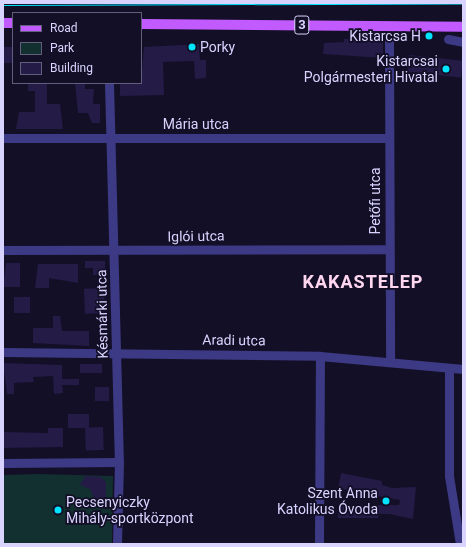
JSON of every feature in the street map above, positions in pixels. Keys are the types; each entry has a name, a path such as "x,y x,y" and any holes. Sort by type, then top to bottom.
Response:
{"main road":[{"name":"3","path":"142,24 463,27"}],"street":[{"path":"448,39 463,42"},
{"name":"Petőfi utca","path":"389,41 390,360"},
{"name":"Késmárki utca","path":"109,84 119,462 117,544"},
{"name":"Mária utca","path":"3,138 390,138"},
{"name":"Iglói utca","path":"3,250 114,251 389,248"},
{"name":"Aradi utca","path":"3,352 116,352 320,356 390,360 463,369"},
{"path":"319,544 320,356"},
{"path":"450,368 449,476 460,544"},
{"path":"3,463 119,462"}],"green space":[{"name":"Pecsenyiczky Mihály-sportközpont","path":"38,474 113,476 112,544 3,544 3,475"}],"building":[{"path":"344,39 383,39 383,58 323,54 324,43 344,42"},
{"path":"199,44 200,60 206,60 206,78 195,79 194,61 163,62 164,95 120,96 120,84 142,84 144,47"},
{"path":"3,47 12,47 12,63 3,63"},
{"path":"409,55 463,61 461,78 407,72"},
{"path":"28,84 47,84 47,104 60,104 63,129 16,129 19,112 35,112 35,91 28,91"},
{"path":"75,84 85,84 85,89 94,89 93,104 100,104 100,123 92,123 88,113 78,113"},
{"path":"85,261 105,261 105,275 93,275 93,268 85,268"},
{"path":"6,263 20,263 20,287 3,287"},
{"path":"38,264 78,264 78,283 49,278 49,288 35,288"},
{"path":"104,288 105,313 85,314 84,289"},
{"path":"14,297 30,297 30,313 14,313"},
{"path":"53,316 60,316 62,331 89,331 89,346 33,343 33,328 53,328"},
{"path":"3,363 62,365 62,379 79,379 79,385 62,385 63,393 54,394 53,376 33,377 34,382 14,383 14,394 7,394"},
{"path":"80,364 102,364 102,373 80,373"},
{"path":"95,387 109,387 109,401 95,401"},
{"path":"68,414 89,414 89,428 68,428"},
{"path":"103,427 104,450 86,451 85,428"},
{"path":"48,428 63,428 63,447 3,448 3,432 48,433"},
{"path":"341,473 382,481 382,485 392,488 416,487 413,519 389,514 379,514 378,518 338,518 338,505 399,505 400,500 366,494 366,491 338,489"},
{"path":"85,476 101,477 106,482 106,499 102,503 94,499 90,489 80,485"}],"tram line":[{"path":"3,5 463,3"}],"place":[{"name":"Kistarcsa H","path":"429,36"},
{"name":"Porky","path":"192,47"},
{"name":"Kistarcsai Polgármesteri Hivatal","path":"446,69"},
{"name":"Szent Anna Katolikus Óvoda","path":"386,501"},
{"name":"Pecsenyiczky Mihály-sportközpont","path":"58,510"}],"district":[{"name":"KAKASTELEP","path":"363,282"}]}
